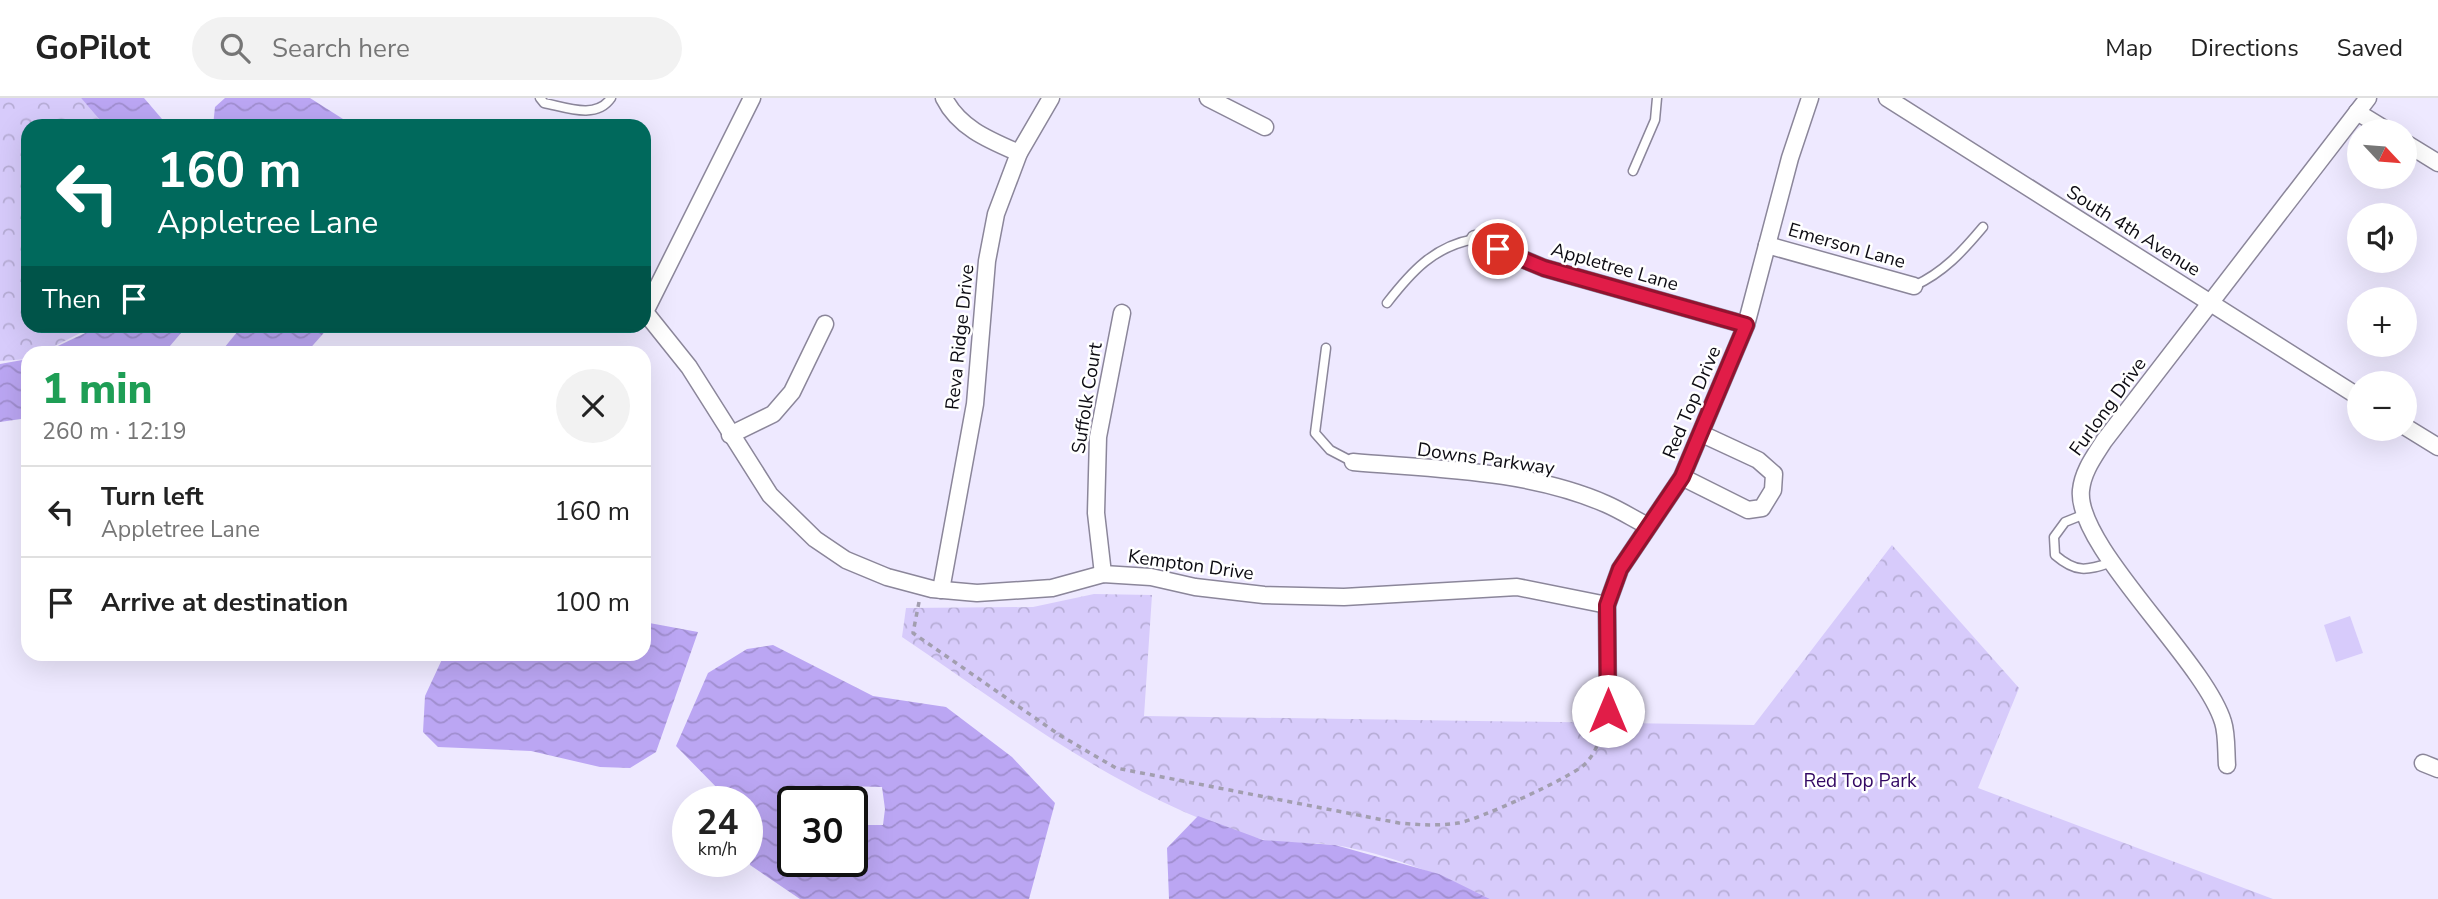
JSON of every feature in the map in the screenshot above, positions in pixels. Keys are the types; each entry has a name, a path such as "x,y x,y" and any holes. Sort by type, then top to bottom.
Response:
{"street":[{"path":"651,300 752,98"},
{"path":"944,98 952,113 981,136 1019,153"},
{"name":"Reva Ridge Drive","path":"941,590 976,392 987,261 996,214 1019,153 1051,98"},
{"path":"1208,98 1265,127"},
{"name":"Red Top Drive","path":"1608,711 1607,605 1620,569 1682,477 1746,325 1810,98"},
{"name":"South 4th Avenue","path":"1887,98 2347,389"},
{"name":"Furlong Drive","path":"2227,765 2224,722 2203,684 2095,537 2085,514 2081,492 2087,467 2368,98"},
{"path":"2357,112 2368,119"},
{"path":"2417,150 2438,163"},
{"name":"Appletree Lane","path":"1475,240 1544,268 1746,325"},
{"name":"Emerson Lane","path":"1767,244 1914,286"},
{"name":"Suffolk Court","path":"1103,574 1096,513 1098,437 1122,313"},
{"name":"Kempton Drive","path":"651,320 689,367 770,495 815,539 856,565 887,577 941,590 1012,593 1052,588 1103,574 1151,577 1195,587 1264,595 1343,597 1517,587 1607,605"},
{"path":"730,435 773,414 792,392 824,324"},
{"path":"1682,477 1748,510 1762,508 1769,502 1774,474 1758,460 1702,434"},
{"path":"2417,434 2438,447"},
{"name":"Downs Parkway","path":"1353,462 1486,475 1549,486 1604,503 1648,526"}],"lane":[{"path":"540,98 544,103 587,112 608,103 611,98"},
{"path":"1633,171 1655,120 1657,98"},
{"path":"1914,286 1936,276 1983,227"},
{"path":"1387,303 1426,259 1454,243 1475,240"},
{"path":"1326,348 1315,433 1331,450 1353,462"},
{"path":"2085,514 2065,522 2054,537 2055,555 2069,567 2087,570 2113,562"}],"path":[{"path":"919,598 913,633 1061,736 1116,768 1399,823 1433,826 1461,823 1486,815 1572,774 1586,764 1597,747 1602,729 1602,712 1608,711"}],"green space":[{"path":"0,98 81,98 99,119 21,119 21,333 80,333 55,346 21,346 21,360 0,361"},
{"name":"Red Top Park","path":"1892,545 2019,688 1978,788 2273,899 1490,899 1434,874 1375,854 1335,845 1261,839 1213,824 1166,804 1074,753 902,637 906,608 1033,607 1094,594 1152,595 1144,716 1754,725"},
{"path":"2350,616 2363,653 2336,662 2324,625"}],"water":[{"path":"81,98 144,98 162,119 99,119"},
{"path":"225,98 310,98 343,119 214,119 215,107"},
{"path":"85,333 181,333 170,346 58,346"},
{"path":"236,333 324,333 312,346 226,346"},
{"path":"21,360 21,419 0,422 0,364"},
{"path":"651,623 698,632 656,752 630,768 600,767 531,751 438,747 423,732 425,696 441,661 651,661"},
{"path":"773,645 873,696 946,707 1012,757 1055,803 1029,899 800,899 763,874 763,786 715,786 676,746 708,673 747,649"},
{"path":"1198,816 1263,840 1335,845 1439,874 1490,899 1169,899 1167,848"}],"route":[{"path":"1498,249 1544,268 1746,325 1682,477 1620,569 1607,605 1608,711"}]}
